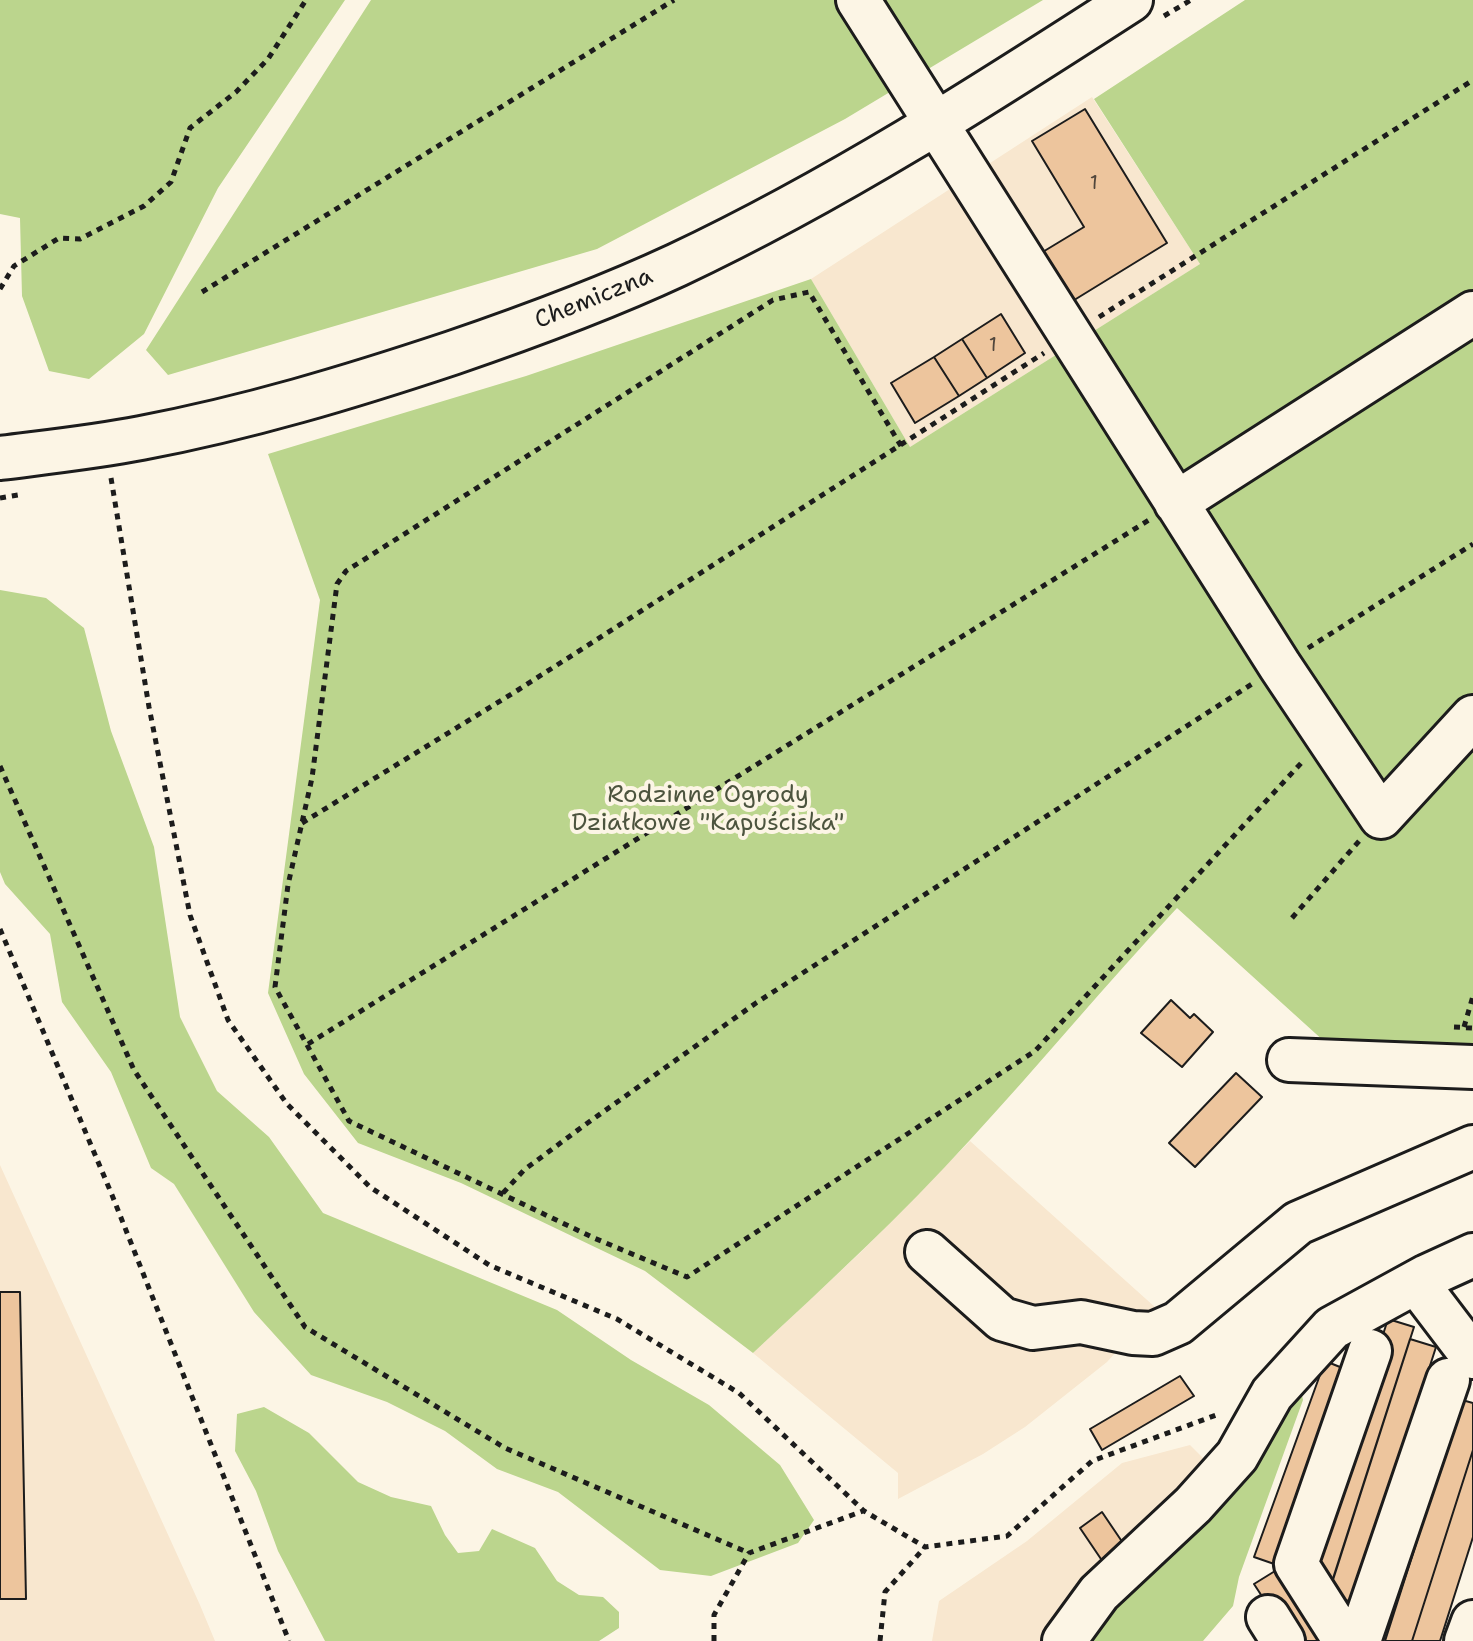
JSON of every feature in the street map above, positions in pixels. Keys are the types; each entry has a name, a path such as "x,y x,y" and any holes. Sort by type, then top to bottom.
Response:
{"street":[{"path":"858,0 1280,666 1381,817 1473,717"},
{"name":"Chemiczna","path":"0,458 109,443 250,414 397,371 537,324 690,258 806,200 937,124 1131,0"},
{"path":"1176,503 1473,313"},
{"path":"1289,1060 1469,1047"},
{"path":"927,1252 1002,1319 1033,1328 1081,1322 1153,1334 1178,1323 1298,1223 1473,1147"},
{"path":"1064,1641 1099,1593 1193,1505 1237,1456 1272,1394 1332,1328 1473,1255"},
{"path":"1359,1641 1461,1369 1416,1282"},
{"path":"1345,1641 1296,1564 1370,1351"},
{"path":"1466,1641 1473,1622"}],"path":[{"path":"0,289 14,266 59,238 80,239 144,206 171,182 190,128 236,92 268,59 306,0"},
{"path":"202,292 674,0"},
{"path":"301,824 518,690 1473,80"},
{"path":"901,446 809,292 773,300 346,571 337,584 312,778 288,885 275,987 349,1121 594,1238 687,1277 1035,1051 1326,736"},
{"path":"109,443 111,480 149,707 190,915 228,1020 287,1104 370,1187 489,1265 617,1319 739,1393 864,1511 925,1547 1007,1536 1092,1461 1272,1394"},
{"path":"308,1044 1176,503"},
{"path":"503,1193 524,1170 570,1135 756,1003 1473,544"},
{"path":"0,766 134,1070 305,1327 505,1448 749,1553"},
{"path":"1292,918 1381,817"},
{"path":"0,929 112,1195 289,1641"},
{"path":"1469,1047 1473,996"},
{"path":"714,1641 714,1615 749,1553 864,1511"},
{"path":"880,1641 885,1592 925,1547"}],"shaded area":[{"path":"1092,97 1200,264 910,447 811,279"},
{"path":"970,1141 1156,1308 1107,1362 1025,1427 983,1454 898,1499 898,1473 753,1353 861,1252"},
{"path":"0,1165 200,1605 215,1641 0,1641"},
{"path":"1190,1445 1231,1486 1128,1641 932,1641 939,1601 1027,1541 1122,1463"}],"green space":[{"path":"0,0 345,0 218,188 144,334 89,379 49,371 22,296 20,218 0,214"},
{"path":"371,0 1043,0 845,119 597,249 168,375 146,350"},
{"name":"Rodzinne Ogrody Działkowe \"Kapuściska\"","path":"1245,0 1473,0 1473,1046 1326,1043 1177,908 944,1168 864,1249 753,1353 645,1271 461,1183 358,1143 304,1074 268,993 320,600 268,454 526,376 811,279 910,447 1200,264 1094,99"},
{"path":"0,590 46,598 84,628 111,731 154,847 180,1017 217,1091 269,1137 323,1213 557,1310 631,1360 709,1405 780,1465 814,1520 798,1543 711,1576 660,1570 558,1492 497,1469 445,1431 387,1402 311,1375 254,1312 174,1184 151,1168 111,1072 62,1002 50,934 5,884 0,872"},
{"path":"1300,1386 1303,1400 1239,1577 1233,1606 1203,1641 1088,1641 1102,1613 1245,1483 1270,1430"},
{"path":"264,1407 309,1433 358,1482 391,1497 431,1506 458,1553 479,1551 492,1529 535,1548 557,1581 579,1595 603,1597 619,1612 619,1628 599,1641 325,1641 278,1551 256,1491 235,1451 237,1414"}],"building":[{"path":"1085,109 1167,243 1071,302 1041,253 1084,227 1032,141"},
{"path":"1001,314 1025,353 987,378 962,339"},
{"path":"962,339 987,378 959,396 934,357"},
{"path":"934,357 959,396 915,423 891,383"},
{"path":"1171,1000 1190,1018 1194,1014 1213,1032 1182,1067 1141,1033"},
{"path":"1236,1073 1262,1097 1195,1167 1169,1143"},
{"path":"0,1292 20,1292 26,1599 0,1599"},
{"path":"1388,1319 1414,1327 1332,1583 1306,1574"},
{"path":"1410,1339 1436,1347 1354,1603 1328,1594"},
{"path":"1325,1361 1350,1371 1280,1566 1254,1557"},
{"path":"1180,1376 1194,1396 1102,1450 1090,1429"},
{"path":"1462,1400 1473,1403 1473,1450 1412,1641 1385,1641"},
{"path":"1473,1450 1473,1537 1440,1641 1412,1641"},
{"path":"1102,1512 1125,1546 1103,1562 1080,1528"},
{"path":"1275,1571 1320,1641 1291,1641 1254,1584"}]}
